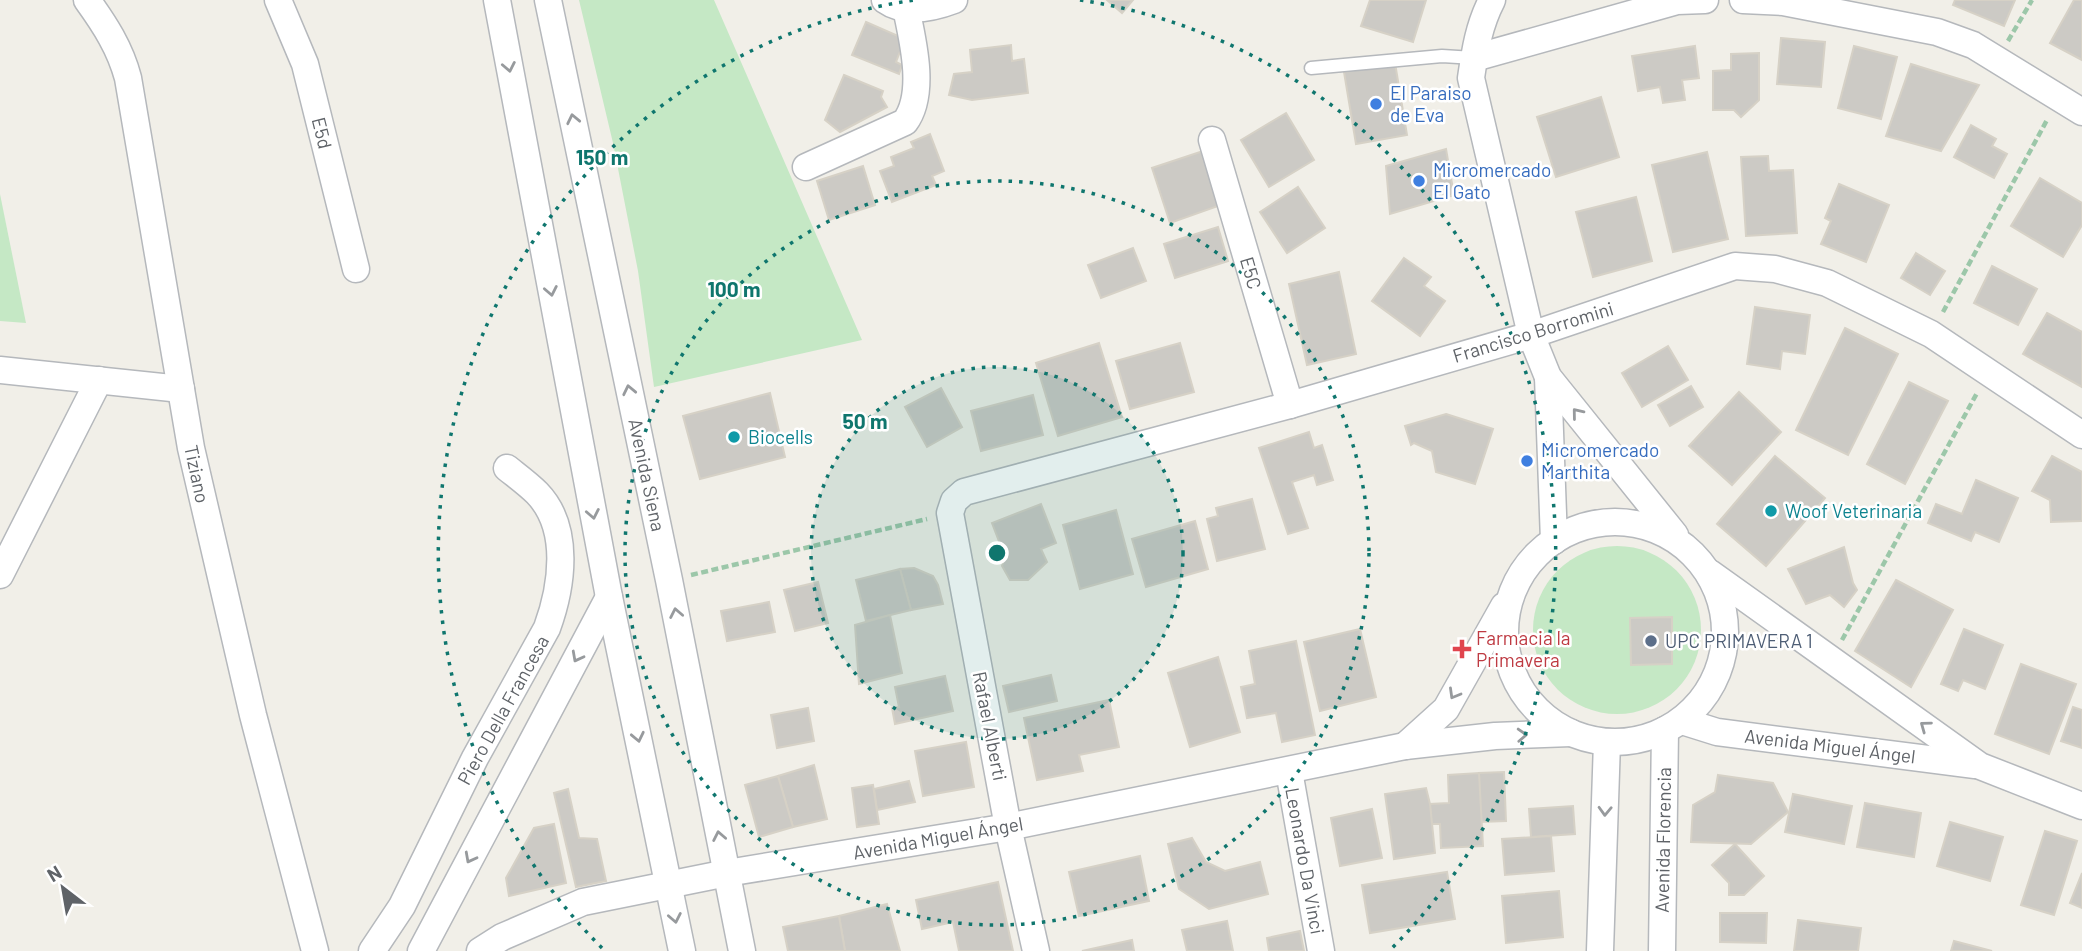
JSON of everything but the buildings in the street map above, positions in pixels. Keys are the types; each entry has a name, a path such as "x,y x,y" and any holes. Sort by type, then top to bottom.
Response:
{"street":[{"name":"Tiziano","path":"88,0 123,57 191,448 253,715 315,951"},
{"name":"E5d","path":"278,0 305,64 356,269"},
{"path":"497,0 609,597 682,951"},
{"name":"Avenida Siena","path":"548,0 743,951"},
{"path":"806,167 905,122 913,111 916,94 915,47 895,4 936,7 954,0"},
{"path":"1492,0 1483,18 1471,78 1531,335 1548,377 1681,542 1709,572 1722,602 1727,635 1720,667 1705,697 1673,725 1644,739 1607,742 1587,740 1555,725 1532,705 1515,681 1506,652 1505,622 1512,592 1529,563 1554,541 1584,526 1618,521 1651,527 1681,542"},
{"path":"1474,58 1677,1 1705,0"},
{"path":"1742,0 1783,2 1937,32 1973,45 2082,111"},
{"name":"E5C","path":"1212,140 1290,405"},
{"name":"Francisco Borromini","path":"952,507 964,492 1290,405 1531,335 1735,266 1775,269 1827,283 1931,334 2082,435"},
{"path":"0,370 181,389"},
{"path":"1548,377 1554,541"},
{"path":"0,575 99,380"},
{"name":"Piero Della Francesa","path":"372,951 402,906 475,758 547,628 553,612 559,585 558,530 537,493 507,468"},
{"name":"Rafael Alberti","path":"952,507 1008,827 1036,951"},
{"name":"Avenida Miguel Ángel","path":"1709,572 1980,766"},
{"name":"Avenida Miguel Ángel","path":"1405,746 1446,709 1512,592"},
{"path":"421,951 609,597"},
{"name":"Avenida Miguel Ángel","path":"1673,725 1980,766 2082,806"},
{"name":"Avenida Florencia","path":"1662,951 1673,725"},
{"name":"Avenida Miguel Ángel","path":"480,951 502,937 583,902 727,873 1008,827 1405,746 1495,736 1571,733"},
{"path":"1600,951 1607,742"},
{"name":"Leonardo Da Vinci","path":"1289,771 1321,951"}],"lane":[{"path":"1311,68 1442,56 1474,58"}],"path":[{"path":"1997,59 2032,0"},
{"path":"1931,334 2059,97"},
{"path":"1832,659 1988,372"},
{"path":"669,580 952,507"}],"green space":[{"path":"579,0 714,0 862,340 654,387 638,271 613,143"},
{"path":"0,194 26,323 0,321"},
{"path":"1617,546 1649,552 1677,570 1695,598 1701,630 1695,662 1677,690 1649,708 1617,714 1585,708 1557,690 1539,662 1533,630 1539,598 1557,570 1585,552"}],"place":[{"name":"El Paraiso de Eva","path":"1376,104"},
{"name":"Micromercado El Gato","path":"1419,181"},
{"name":"Biocells","path":"734,437"},
{"name":"Micromercado Marthita","path":"1527,461"},
{"name":"Woof Veterinaria","path":"1771,511"},
{"name":"UPC PRIMAVERA 1","path":"1651,641"},
{"name":"Farmacia la Primavera","path":"1462,649"}]}
